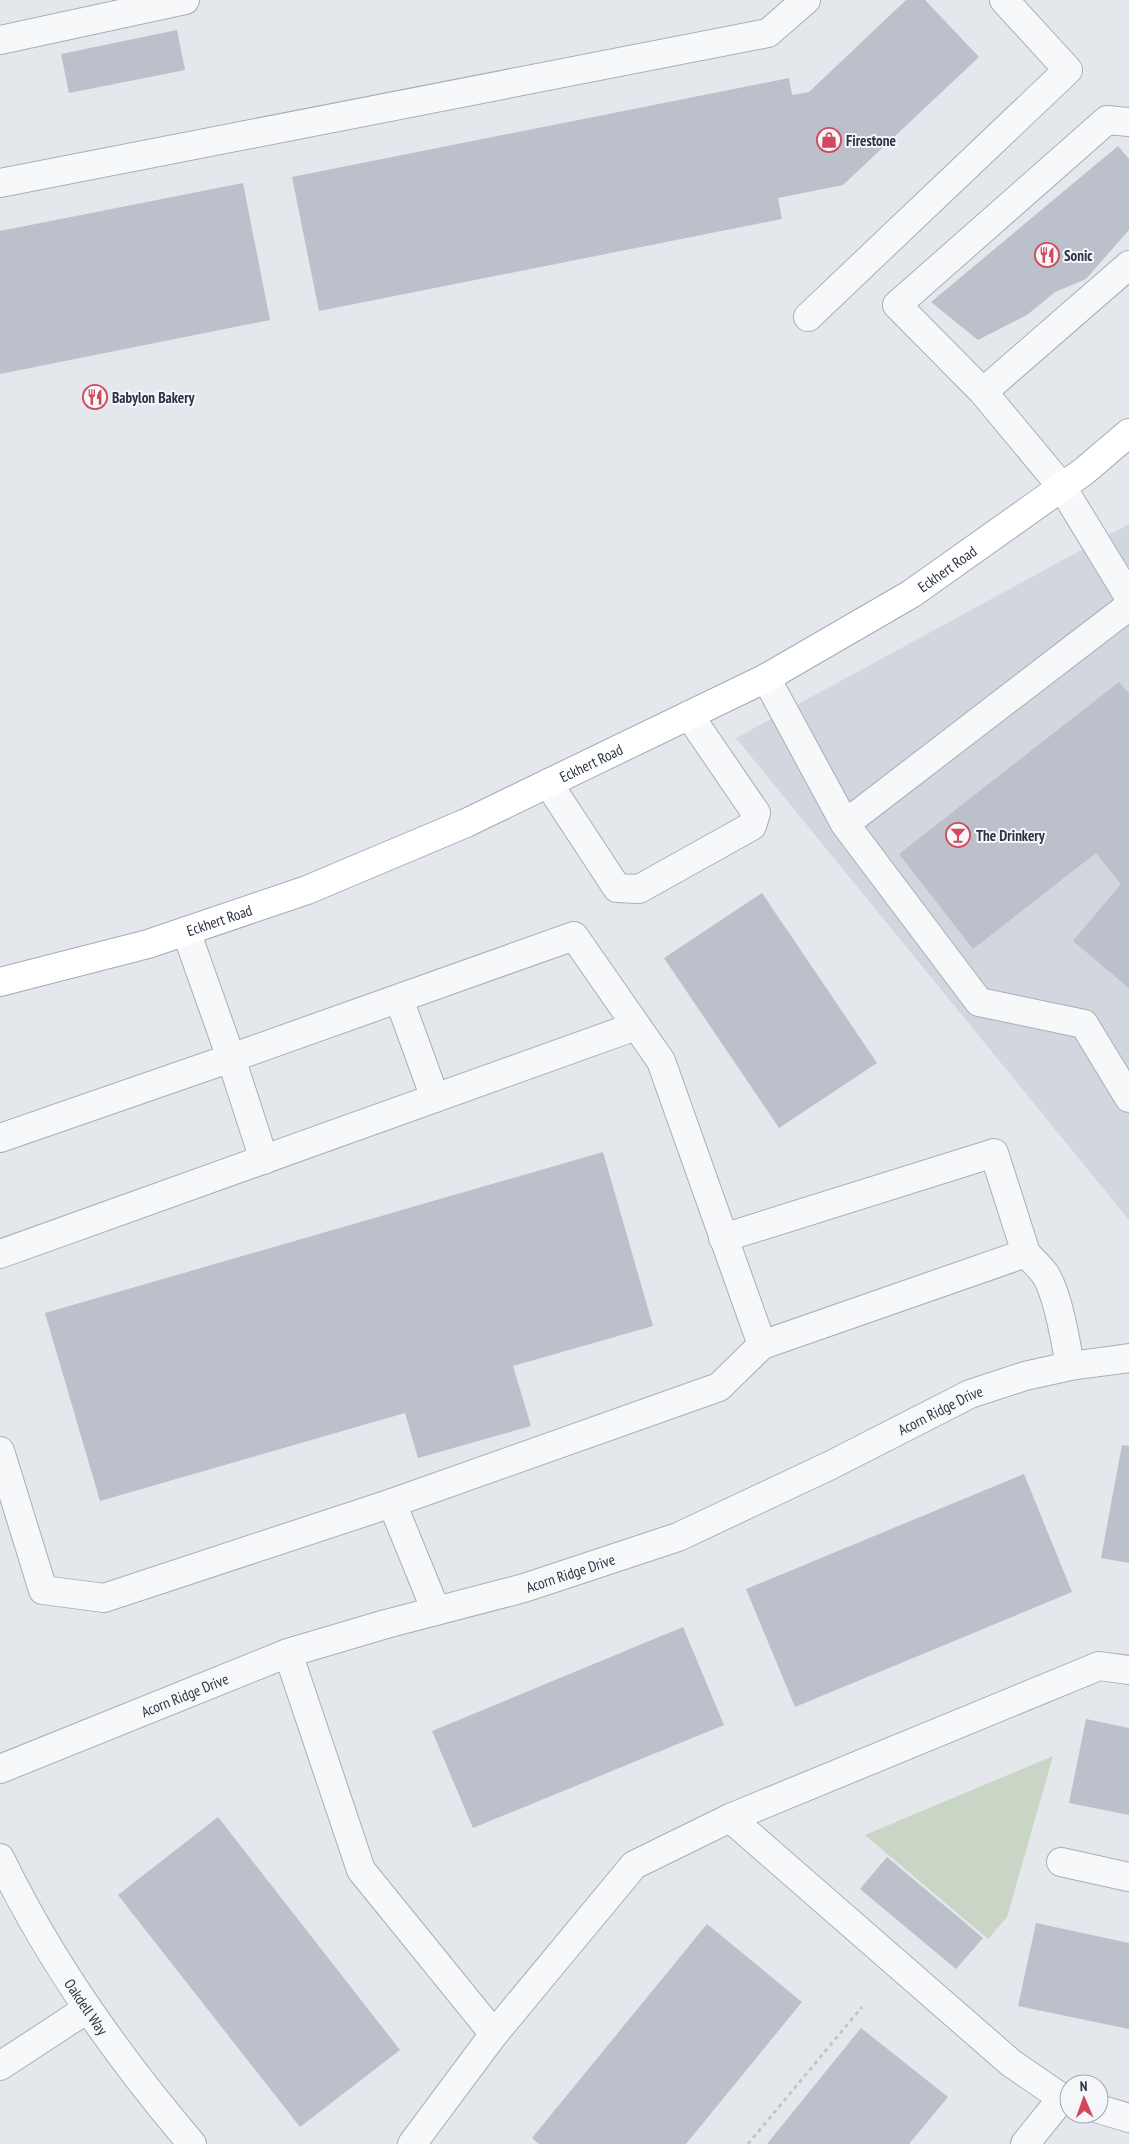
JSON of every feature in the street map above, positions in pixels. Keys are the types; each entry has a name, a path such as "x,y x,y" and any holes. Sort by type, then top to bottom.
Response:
{"main road":[{"name":"Eckhert Road","path":"0,982 148,944 307,890 466,824 766,678 911,594 1083,472 1129,433"}],"street":[{"path":"0,40 186,0"},
{"path":"0,183 768,33 806,0"},
{"path":"808,317 1068,70 1004,0"},
{"path":"1129,122 1107,120 897,305 983,392 1062,487 1129,597"},
{"path":"983,392 1129,265"},
{"path":"845,824 1129,606"},
{"path":"766,678 845,824 979,1002 1084,1024 1129,1098"},
{"path":"548,783 617,888 639,889 752,826 756,813 689,715"},
{"path":"186,931 231,1058 264,1160"},
{"path":"0,1138 574,936 661,1061 762,1345"},
{"path":"399,998 435,1098"},
{"path":"0,1254 636,1026"},
{"path":"723,1238 994,1153 1026,1253 1045,1274 1052,1291 1066,1336 1070,1366"},
{"path":"0,1451 43,1590 104,1598 392,1502 719,1387 762,1345 1026,1253"},
{"name":"Acorn Ridge Drive","path":"0,1768 288,1653 524,1588 678,1537 831,1465 970,1394 1025,1376 1070,1366 1129,1358"},
{"path":"392,1502 436,1611"},
{"path":"288,1653 361,1870 494,2034"},
{"path":"412,2144 494,2034 634,1865 730,1818 1099,1666 1129,1670"},
{"path":"730,1818 1011,2063 1059,2094"},
{"name":"Oakdell Way","path":"0,1858 45,1943 87,2009 157,2103 192,2144"},
{"path":"1061,1862 1129,1876"},
{"path":"0,2066 87,2009"},
{"path":"1025,2144 1059,2107"},
{"path":"1109,2112 1129,2118"}],"path":[{"path":"748,2144 862,2008"}],"shaded area":[{"path":"1129,524 1129,1220 736,738"}],"green space":[{"path":"1053,1756 1007,1917 988,1939 865,1835"}],"building":[{"path":"906,0 925,0 979,57 843,185 778,198 782,219 319,311 292,177 789,78 792,95 809,92"},
{"path":"177,30 185,70 69,93 61,54"},
{"name":"Sonic","path":"1118,146 1129,159 1129,230 1086,279 1055,292 1027,315 978,340 931,302"},
{"path":"243,183 270,320 0,374 0,231"},
{"path":"1119,682 1129,694 1129,988 1073,941 1121,884 1096,853 973,949 899,854"},
{"path":"762,893 877,1063 779,1128 664,958"},
{"path":"603,1152 653,1326 513,1366 531,1426 418,1458 405,1413 100,1501 45,1313"},
{"path":"1122,1445 1129,1446 1129,1563 1101,1558"},
{"path":"1024,1474 1072,1592 795,1707 746,1589"},
{"path":"683,1627 724,1725 473,1828 432,1731"},
{"path":"1086,1719 1129,1728 1129,1815 1069,1803"},
{"path":"218,1817 400,2050 300,2127 118,1895"},
{"path":"887,1857 983,1938 956,1969 860,1889"},
{"path":"1036,1923 1129,1943 1129,2029 1018,2006"},
{"path":"707,1924 802,2002 686,2144 539,2144 532,2138"},
{"path":"861,2028 948,2097 909,2144 767,2144"}],"place":[{"name":"Firestone","path":"829,140"},
{"name":"Sonic","path":"1047,255"},
{"name":"Babylon Bakery","path":"95,397"},
{"name":"The Drinkery","path":"958,835"}]}
